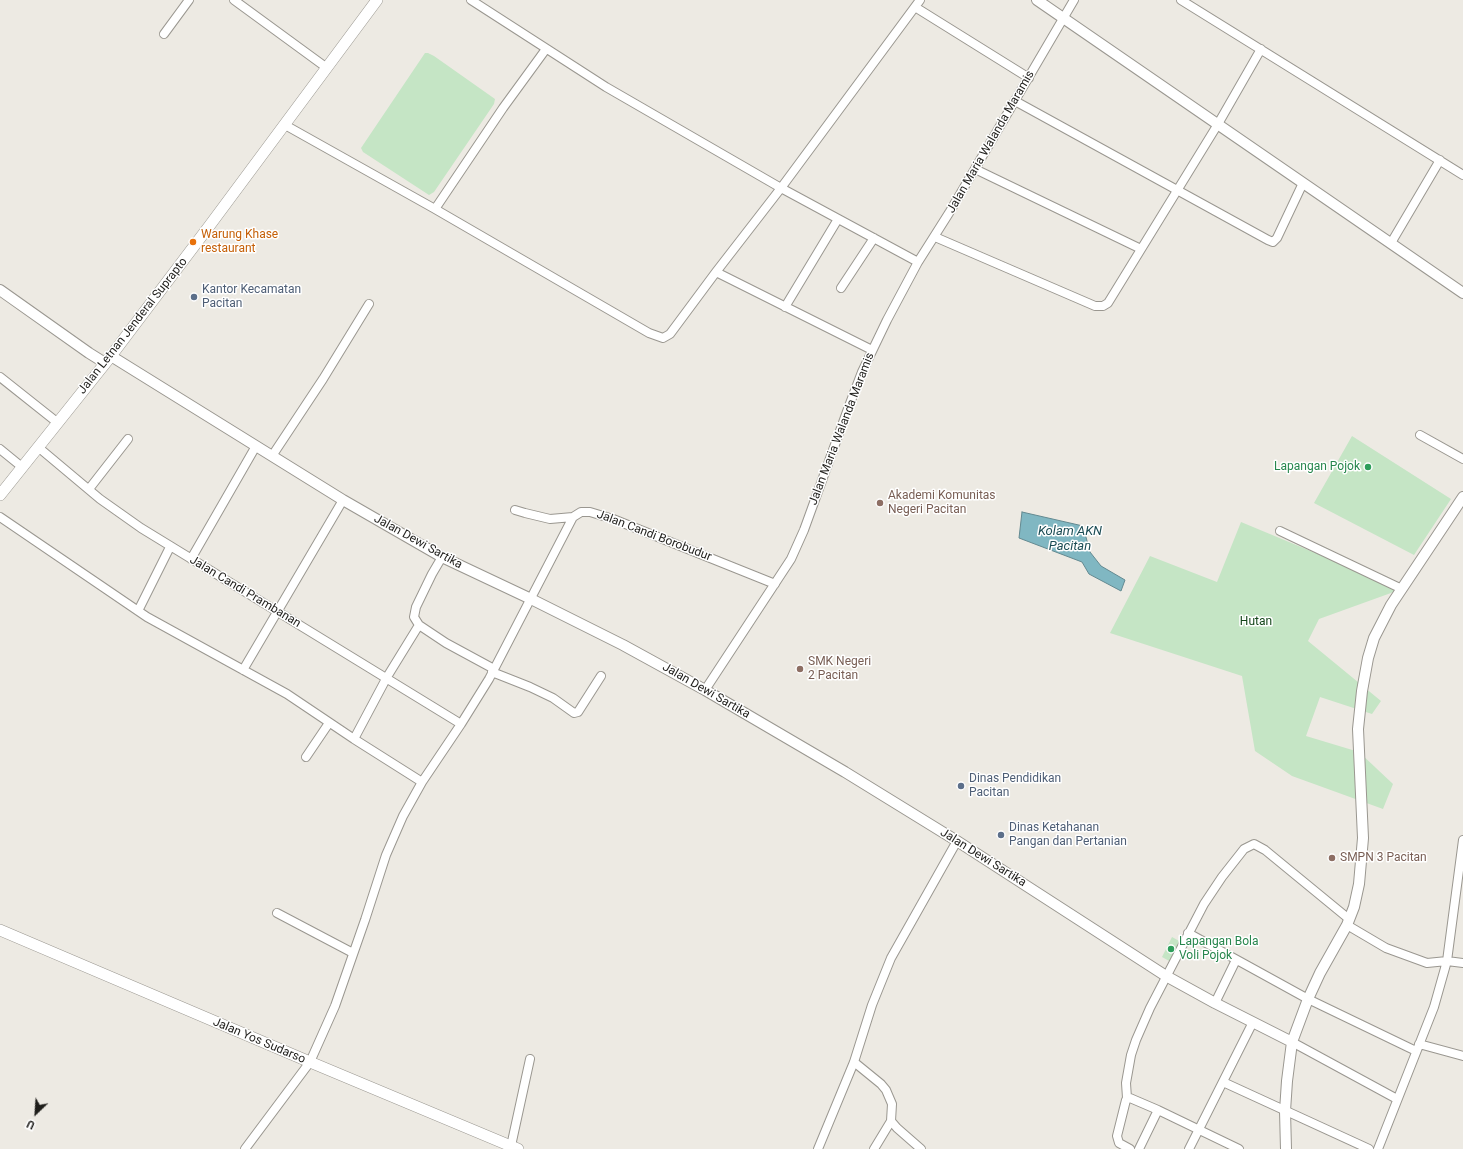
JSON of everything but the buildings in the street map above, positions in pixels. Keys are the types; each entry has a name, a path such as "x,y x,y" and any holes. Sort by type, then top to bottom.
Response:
{"main road":[{"name":"Jalan Letnan Jenderal Suprapto","path":"0,495 17,463 38,447 108,360 377,0"},
{"name":"Jalan Yos Sudarso","path":"0,930 310,1062 515,1147"}],"street":[{"path":"164,34 189,0"},
{"path":"234,0 327,68"},
{"path":"471,0 606,87 781,188 918,262"},
{"path":"1037,0 1463,293"},
{"name":"Jalan Maria Walanda Maramis","path":"705,690 792,559 849,406 872,350 887,320 918,262 935,237 1074,0"},
{"path":"1181,0 1463,175"},
{"path":"284,125 435,209 649,333 663,338 670,334 918,4 1029,78"},
{"path":"435,209 503,108 546,49"},
{"path":"935,237 1095,306 1103,306 1108,303 1218,124 1261,49"},
{"path":"1015,101 1256,235 1273,242 1277,238 1303,183"},
{"path":"1391,243 1440,160"},
{"path":"975,169 1141,249"},
{"path":"785,307 838,219"},
{"path":"841,288 874,238"},
{"path":"716,272 872,350"},
{"name":"Jalan Dewi Sartika","path":"0,290 108,360 256,446 343,500 442,557 623,645 705,690 845,772 957,841 1166,976 1292,1042"},
{"path":"272,456 323,379 369,304"},
{"path":"0,377 58,422"},
{"path":"1420,435 1463,458"},
{"path":"89,490 128,439"},
{"path":"190,559 256,446"},
{"name":"Jalan Candi Prambanan","path":"38,447 89,490 170,547 387,677 461,724"},
{"path":"0,449 17,463"},
{"path":"1286,1149 1285,1111 1292,1042 1308,999 1320,973 1348,922 1354,907 1359,884 1363,838 1358,730 1362,691 1368,658 1374,638 1391,605 1463,497"},
{"path":"243,670 343,500"},
{"name":"Jalan Candi Borobudur","path":"515,510 550,519 573,517 581,512 590,512 614,519 776,584"},
{"path":"0,517 138,611 287,694 329,723 422,782"},
{"path":"245,1149 310,1062 334,1006 386,855 403,816 422,782 461,724 493,671 573,517"},
{"path":"1280,531 1402,588"},
{"path":"138,611 170,547"},
{"path":"442,557 416,607 414,617 419,625 446,644 493,671 553,698 574,713 578,712 601,676"},
{"path":"354,739 387,677 419,625"},
{"path":"306,757 329,723"},
{"path":"1378,1149 1434,1007 1447,961 1463,840"},
{"path":"818,1149 854,1062 872,1005 891,958 957,841"},
{"path":"1130,1149 1119,1143 1117,1136 1121,1116 1127,1098 1126,1083 1128,1069 1136,1040 1166,976 1204,904 1222,877 1244,849 1254,844 1265,850 1348,922 1386,948 1427,963 1447,961 1463,963"},
{"path":"277,913 353,953"},
{"path":"1188,933 1308,999 1417,1047 1463,1056"},
{"path":"1215,1003 1236,960"},
{"path":"1189,1149 1253,1022"},
{"path":"1292,1042 1397,1099"},
{"path":"515,1147 530,1059"},
{"path":"854,1062 881,1084 886,1090 892,1104 891,1121 874,1149"},
{"path":"1223,1082 1369,1149"},
{"path":"1127,1098 1133,1099 1158,1110 1239,1149"},
{"path":"1139,1149 1158,1110"},
{"path":"891,1121 921,1149"}],"green space":[{"path":"425,53 434,56 495,99 494,104 434,192 429,195 363,152 361,148"},
{"name":"Lapangan Pojok","path":"1352,436 1451,499 1414,555 1314,503"},
{"name":"Hutan","path":"1241,522 1402,589 1319,619 1308,641 1381,701 1372,714 1320,697 1306,736 1359,752 1393,784 1383,809 1292,776 1255,751 1242,676 1110,633 1150,556 1217,582"},
{"name":"Lapangan Bola Voli Pojok","path":"1172,937 1181,942 1171,962 1162,957"}],"water":[{"name":"Kolam AKN Pacitan","path":"1022,512 1083,526 1090,552 1101,566 1125,580 1121,591 1089,574 1082,562 1019,538"}],"place":[{"name":"Warung Khase restaurant","path":"193,242"},
{"name":"Kantor Kecamatan Pacitan","path":"194,297"},
{"name":"Lapangan Pojok","path":"1368,467"},
{"name":"Akademi Komunitas Negeri Pacitan","path":"880,503"},
{"name":"SMK Negeri 2 Pacitan","path":"800,669"},
{"name":"Dinas Pendidikan Pacitan","path":"961,786"},
{"name":"Dinas Ketahanan Pangan dan Pertanian","path":"1001,835"},
{"name":"SMPN 3 Pacitan","path":"1332,858"},
{"name":"Lapangan Bola Voli Pojok","path":"1171,949"}]}
